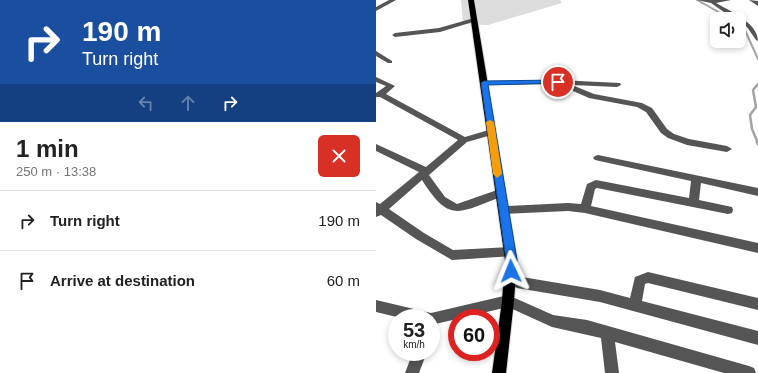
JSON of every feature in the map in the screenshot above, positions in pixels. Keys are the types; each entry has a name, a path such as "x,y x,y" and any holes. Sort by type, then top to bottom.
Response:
{"main road":[{"path":"471,0 492,132 500,195 511,256 508,301 499,373"}],"street":[{"path":"376,9 393,0"},
{"path":"700,0 728,0"},
{"path":"752,0 758,4"},
{"path":"712,1 728,12"},
{"path":"395,35 440,30 474,20"},
{"path":"746,24 758,39"},
{"path":"749,26 758,27"},
{"path":"376,53 390,62"},
{"path":"376,79 391,86 379,94 464,140"},
{"path":"484,83 558,82 617,85"},
{"path":"558,82 592,96 639,105 649,110 664,131 671,136 687,142 727,149"},
{"path":"492,132 464,140 378,209 420,236 452,254 511,256 517,282 600,296 758,338"},
{"path":"376,147 424,173 440,198 451,207 457,208 500,195 504,210 568,207 585,209 758,248"},
{"path":"598,158 756,192"},
{"path":"694,202 696,180"},
{"path":"585,209 591,188 596,184 694,202 728,210"},
{"path":"635,305 639,281 648,277 758,304"},
{"path":"440,317 508,301 552,321 607,333 721,369 749,373"},
{"path":"378,309 388,311"},
{"path":"607,333 612,373"},
{"path":"412,373 417,361"}],"shaded area":[{"path":"461,0 560,0 562,3 488,25 463,24"}],"waterway":[{"path":"697,0 718,12"},
{"path":"746,33 758,59"},
{"path":"758,84 753,90 756,107 750,115 752,129 758,143"}],"slow traffic":[{"path":"490,122 497,174"}],"route":[{"path":"511,271 511,260 484,83 558,82"}]}
